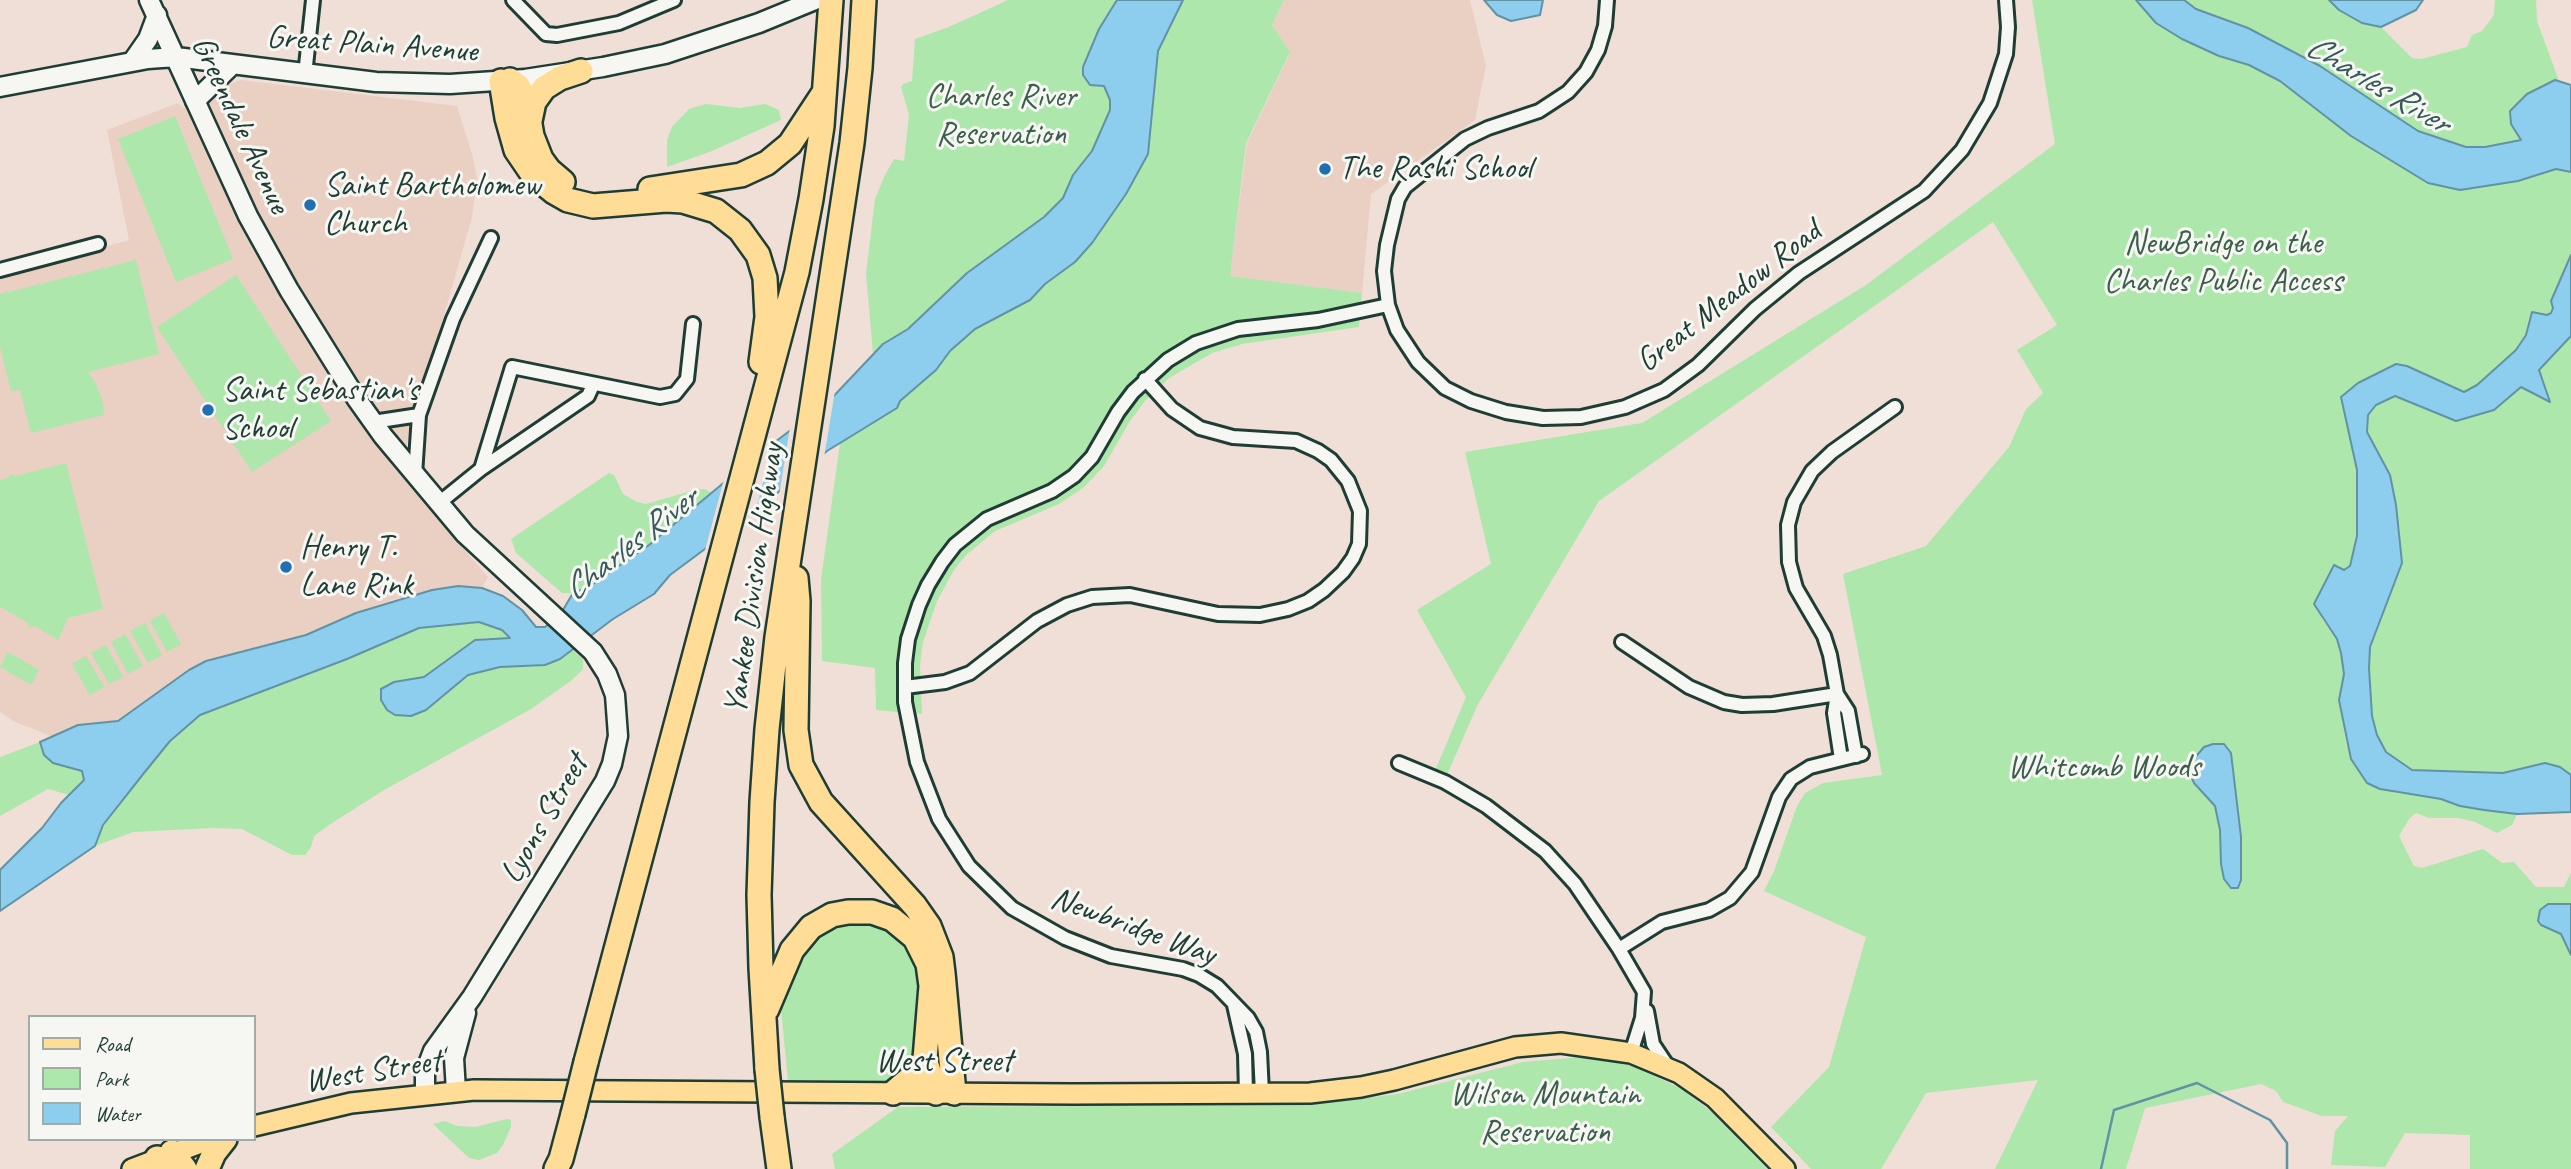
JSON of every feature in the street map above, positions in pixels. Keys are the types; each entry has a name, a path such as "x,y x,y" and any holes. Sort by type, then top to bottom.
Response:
{"highway":[{"name":"Yankee Division Highway","path":"559,1166 760,418 805,236 826,90 831,0"},
{"name":"Yankee Division Highway","path":"779,1169 763,1018 759,878 763,774 775,656 852,143 860,68 863,0"},
{"path":"531,128 532,107 544,88 560,78 581,71"},
{"path":"760,418 761,355 766,332 767,296 763,269 750,241 723,215 691,202 666,200 593,206 575,202 554,192 533,174 516,150 504,107 505,80 518,86 541,159 559,179 575,189 589,193 616,194 732,177 758,168 775,158 790,144 826,90"},
{"path":"794,527 798,601 796,730 801,765 821,802 915,906 929,926 943,973 945,1093"},
{"path":"763,1018 788,958 806,932 832,915 856,911 872,912 892,919 919,943 928,964 931,986 925,1059 914,1075 893,1093"},
{"path":"925,1059 945,1093"},
{"path":"207,1169 223,1141"}],"main road":[{"name":"Great Plain Avenue","path":"0,87 132,62 176,57 305,75 396,83 450,84 505,80 581,71 684,48 809,3"},
{"name":"Greendale Avenue","path":"153,8 248,216 312,330 373,422 415,475 490,559 568,630"},
{"path":"132,62 148,39 153,8"},
{"path":"195,101 232,65"},
{"name":"Lyons Street","path":"425,1094 424,1078 430,1058 472,997 595,799 612,764 618,736 617,703 607,674 590,648 568,630"},
{"name":"Lyons Street","path":"456,1091 456,1050 472,997"},
{"name":"West Street","path":"256,1126 336,1106 425,1094 505,1089 1310,1093 1361,1087 1525,1046 1561,1043 1631,1053 1670,1067 1715,1098 1784,1169"},
{"path":"132,1169 169,1162 207,1141"}],"street":[{"path":"305,75 313,0"},
{"path":"513,0 532,22 549,34 580,32 619,23 674,0"},
{"name":"Great Meadow Road","path":"1607,0 1605,26 1598,50 1586,72 1568,92 1539,111 1472,135 1401,191 1385,254 1384,279 1388,304 1397,330 1418,362 1446,388 1480,405 1525,416 1562,418 1607,412 1654,394 1689,372 1755,309 1798,273 1852,236 1909,203 1947,168 1975,132 1998,83 2007,45 2006,0"},
{"path":"415,475 419,415 453,319 491,238"},
{"path":"0,270 98,244"},
{"name":"Newbridge Way","path":"1254,1093 1261,1052 1256,1032 1248,1018 1211,982 1191,972 1111,956 1065,939 1022,915 989,888 958,851 934,807 921,774 911,736 905,687 906,651 915,616 928,585 948,553 970,531 987,519 1052,491 1074,476 1092,457 1118,412 1145,379 1177,354 1227,332 1260,325 1332,317 1388,304"},
{"path":"481,469 512,368 660,397 675,394 687,379 693,324"},
{"path":"905,687 945,682 970,673 1037,621 1058,609 1085,599 1130,595 1218,614 1260,615 1289,609 1308,601 1343,572 1359,544 1360,511 1348,481 1331,460 1296,441 1233,437 1200,428 1179,415 1145,379"},
{"path":"439,503 481,469 588,396 593,384"},
{"path":"1841,759 1834,713 1837,694 1826,642 1801,600 1794,581 1787,543 1789,517 1802,486 1825,457 1895,407"},
{"path":"373,422 419,415"},
{"path":"1622,642 1689,687 1724,702 1742,705 1773,704 1837,694"},
{"path":"1619,949 1654,926 1669,919 1709,910 1736,893 1752,872 1775,805 1787,784 1810,766 1859,755 1848,711 1837,694"},
{"path":"1399,763 1465,793 1498,814 1539,846 1575,884 1642,986 1653,1044 1659,1056 1670,1067"},
{"path":"1631,1053 1645,998"}],"shaded area":[{"name":"The Rashi School","path":"1284,0 1470,0 1486,66 1475,120 1371,194 1362,293 1230,276 1247,143 1290,53 1272,25"},
{"name":"Saint Sebastian's School","path":"241,80 457,106 473,157 477,180 472,217 407,445 392,461 395,469 488,577 482,588 458,586 395,599 306,635 206,661 189,670 118,721 78,725 53,737 13,721 0,712 0,276 129,240 107,130 178,103 183,108 211,102 223,86"}],"green space":[{"name":"Charles River Reservation","path":"1008,0 1117,0 1090,48 1087,81 1090,85 1104,86 1110,100 1110,110 1092,151 1073,175 1063,198 1044,217 967,273 908,329 873,353 866,274 875,199 894,159 904,161 909,115 901,87 912,81 915,39"},
{"path":"1183,0 1284,0 1272,25 1290,52 1246,143 1230,276 1362,293 1359,327 1242,344 1212,353 1169,378 1145,401 1104,466 1083,488 1059,504 995,531 966,555 954,570 937,601 923,642 920,665 922,714 876,710 875,668 822,661 821,580 840,443 897,406 975,329 1030,300 1045,284 1075,262 1148,152 1158,51"},
{"path":"2032,0 2136,0 2156,23 2219,56 2249,65 2280,81 2351,136 2428,183 2460,190 2518,181 2556,169 2571,172 2571,255 2551,301 2553,308 2550,314 2538,312 2529,319 2526,335 2516,350 2477,385 2464,392 2407,366 2385,368 2347,391 2345,412 2357,470 2357,536 2350,566 2344,570 2339,566 2330,572 2320,592 2322,619 2337,639 2341,653 2344,674 2339,700 2346,742 2351,759 2367,783 2396,793 2517,814 2512,825 2497,833 2475,822 2458,818 2429,818 2416,813 2399,836 2414,866 2422,868 2483,849 2502,863 2514,862 2536,887 2564,887 2571,872 2571,904 2561,903 2561,934 2571,955 2571,1169 2470,1169 2470,1135 2405,1133 2385,1167 2331,1165 2335,1131 2348,1116 2322,1116 2283,1102 2276,1091 2261,1084 2145,1108 2126,1169 1995,1169 2038,1080 1926,1093 1881,1169 1811,1169 1771,1127 1829,1067 1866,937 1764,891 1797,806 1805,793 1823,783 1882,775 1843,574 1926,546 2009,447 2026,409 2043,393 2017,350 2057,325 1993,222 1599,501 1478,704 1446,777 1435,771 1466,697 1417,610 1491,564 1465,452 1642,423 1866,285 2055,144"},
{"path":"2184,0 2329,0 2339,10 2362,23 2381,27 2412,58 2421,59 2467,47 2472,35 2482,31 2494,15 2495,0 2536,0 2537,21 2559,81 2527,94 2510,111 2511,124 2522,140 2485,147 2466,147 2418,131 2297,53 2247,28 2196,9"},
{"path":"706,104 740,108 765,104 779,110 781,120 712,151 667,167 667,140 672,127 689,109"},
{"path":"175,116 233,259 176,282 118,139"},
{"path":"136,260 159,354 88,372 102,399 104,415 31,433 20,390 11,391 0,347 0,294"},
{"path":"236,275 331,421 252,472 157,327"},
{"path":"2571,336 2571,775 2560,767 2545,763 2503,773 2412,770 2386,752 2377,735 2372,716 2370,647 2402,563 2390,475 2367,433 2368,415 2376,405 2395,396 2456,421 2494,410 2521,387 2541,399 2550,401 2539,370"},
{"path":"66,463 103,609 68,618 58,640 35,626 29,628 27,622 0,607 0,480 11,474 15,476"},
{"path":"609,473 614,475 623,494 646,504 698,489 712,493 649,545 587,588 578,593 562,593 516,553 511,539"},
{"path":"164,613 181,644 167,652 150,621"},
{"path":"479,622 502,630 509,639 475,640 424,677 394,682 381,689 438,701 468,675 500,667 525,666 560,659 573,650 583,659 583,669 531,709 384,790 329,825 314,836 305,855 292,855 242,829 133,832 95,846 103,825 144,773 170,741 200,715 347,659 419,628"},
{"path":"145,623 162,655 148,663 130,631"},
{"path":"125,634 143,666 128,674 111,642"},
{"path":"106,645 123,677 109,684 91,653"},
{"path":"8,652 39,670 31,685 0,667"},
{"path":"86,656 104,687 90,695 72,664"},
{"path":"40,742 44,755 52,763 82,771 84,780 69,795 48,789 0,816 0,757"},
{"path":"841,919 879,921 906,939 923,971 921,1049 896,1080 874,1083 788,1081 781,1009 784,982 804,943"},
{"name":"Wilson Mountain Reservation","path":"1581,1057 1636,1067 1682,1089 1714,1114 1767,1169 835,1169 832,1154 898,1107 1310,1105 1398,1094 1523,1062"},
{"path":"511,1120 511,1127 503,1145 497,1153 479,1160 469,1158 433,1124 445,1121 457,1126 475,1127"}],"water":[{"path":"1117,0 1183,0 1158,51 1148,154 1126,194 1092,243 1075,262 1045,284 1030,300 975,329 950,351 936,370 900,401 897,408 827,451 756,511 670,575 654,594 613,619 560,659 545,665 500,667 468,675 426,710 411,716 395,715 387,710 381,700 381,689 394,682 424,677 475,640 510,638 502,630 479,622 419,628 347,659 200,715 170,741 144,773 103,825 95,846 0,911 0,870 84,780 82,771 53,763 44,755 40,742 78,725 118,721 189,670 206,661 306,635 356,613 432,590 458,586 482,588 503,596 522,610 536,627 545,627 560,615 573,593 587,588 649,545 751,460 828,402 883,344 908,329 967,273 1044,217 1063,198 1073,175 1092,151 1110,110 1110,100 1104,86 1090,85 1083,75 1083,67 1099,29"},
{"path":"1484,0 1543,0 1540,15 1511,21 1497,15"},
{"path":"2136,0 2184,0 2196,9 2248,28 2320,66 2418,131 2466,147 2485,147 2521,140 2511,124 2510,111 2527,94 2555,80 2571,85 2571,172 2556,169 2518,181 2460,190 2428,183 2351,136 2280,81 2249,65 2219,56 2182,39 2156,23"},
{"path":"2329,0 2423,0 2416,10 2381,27 2362,23 2339,10"},
{"path":"2571,255 2571,336 2539,370 2550,402 2521,387 2494,410 2456,421 2395,396 2376,405 2368,415 2367,432 2390,475 2402,563 2370,647 2372,716 2377,735 2386,752 2412,770 2503,773 2545,763 2560,767 2571,775 2571,812 2517,814 2460,806 2441,799 2380,789 2367,783 2351,759 2339,700 2344,674 2341,653 2337,639 2314,604 2334,565 2344,570 2350,566 2357,536 2357,470 2341,397 2358,383 2396,364 2407,366 2464,392 2477,385 2516,350 2526,335 2532,312 2547,315 2551,313 2551,301"},
{"path":"2224,744 2231,753 2241,837 2241,880 2238,888 2231,888 2224,879 2215,806 2194,783 2189,771 2193,760 2204,747"},
{"path":"2548,904 2571,904 2571,955 2561,934 2538,921 2540,910"}],"pier":[{"path":"835,391 824,458 779,496 790,427"},
{"path":"775,437 754,517 704,554 724,479"}],"waterway":[{"path":"2101,1169 2114,1110 2197,1083 2270,1120 2287,1143 2287,1169"}],"place":[{"name":"The Rashi School","path":"1325,169"},
{"name":"Saint Bartholomew Church","path":"310,205"},
{"name":"Saint Sebastian's School","path":"208,410"},
{"name":"Henry T. Lane Rink","path":"286,567"}],"water label":[{"name":"Charles River","path":"2377,85"},
{"name":"Charles River","path":"631,545"}],"park label":[{"name":"NewBridge on the Charles Public Access","path":"2223,263"},
{"name":"Whitcomb Woods","path":"2104,768"}]}
